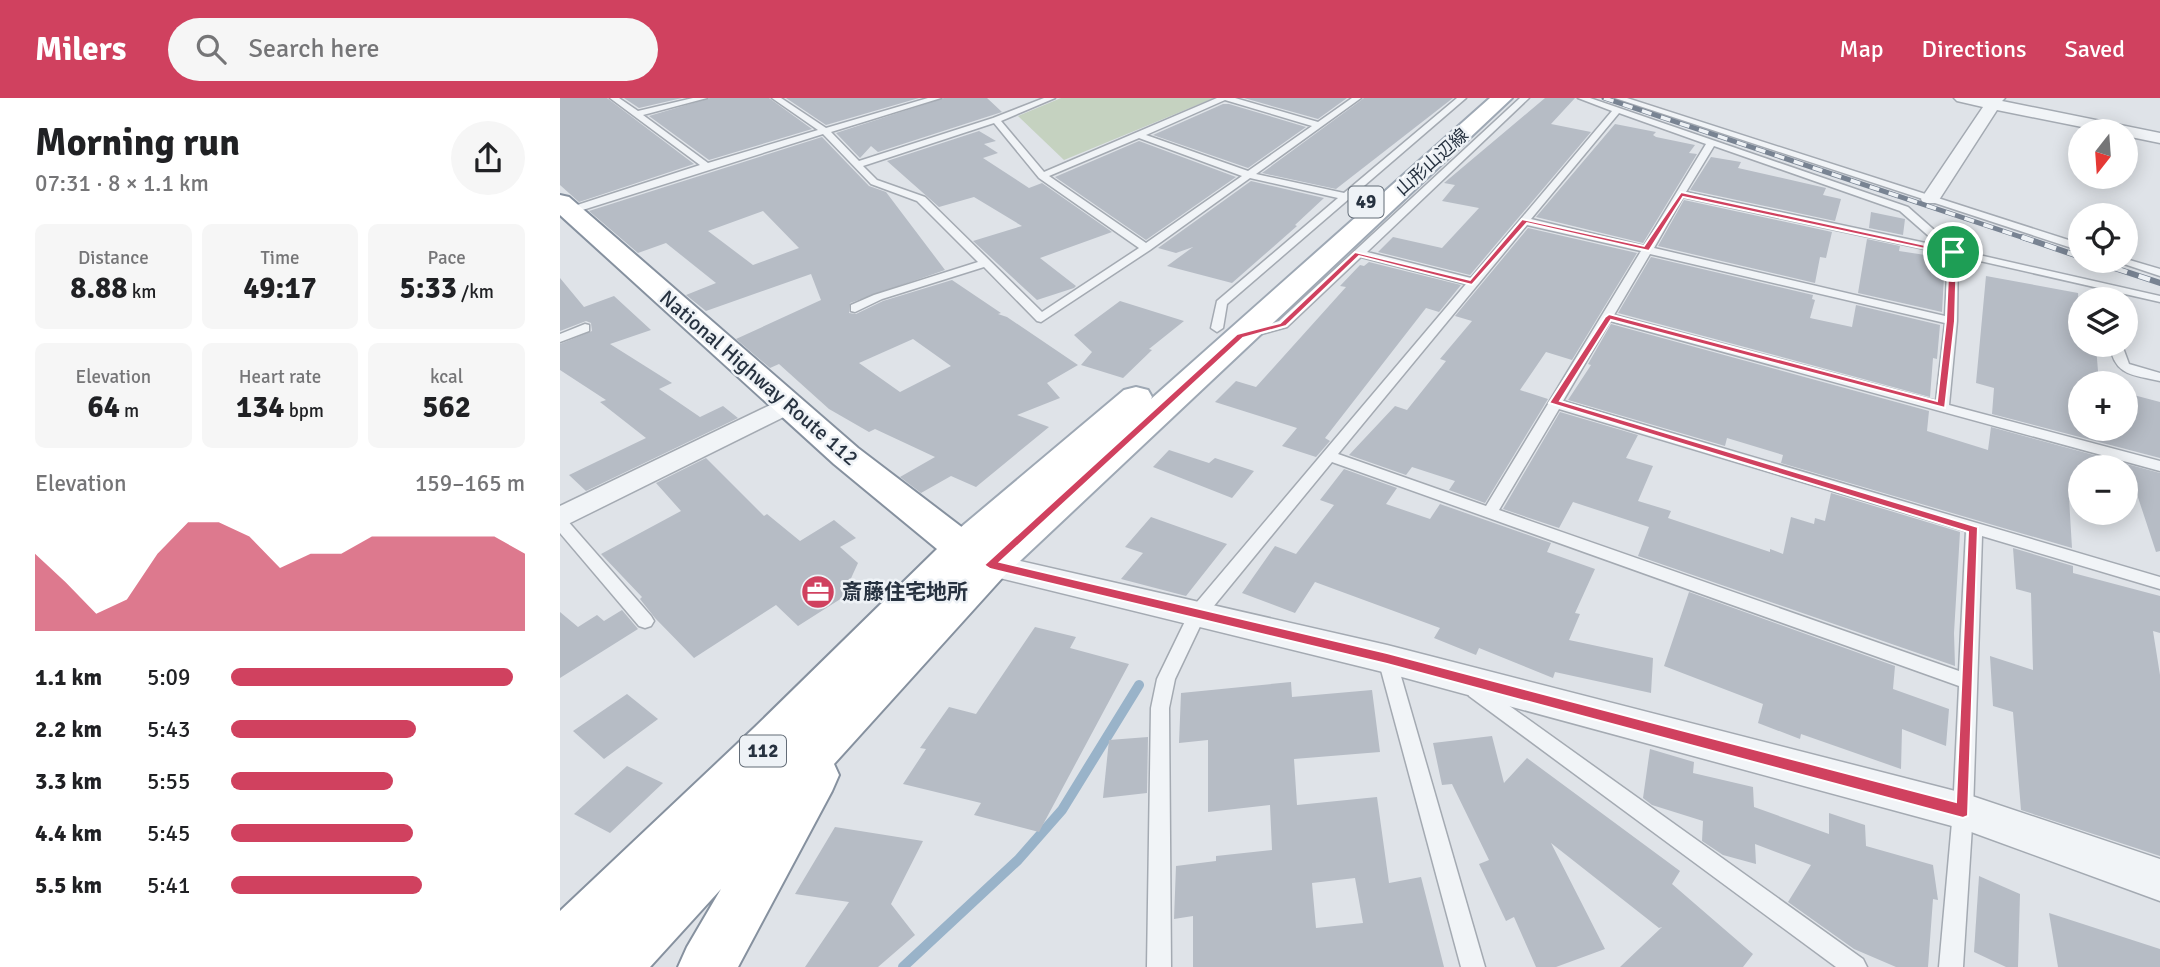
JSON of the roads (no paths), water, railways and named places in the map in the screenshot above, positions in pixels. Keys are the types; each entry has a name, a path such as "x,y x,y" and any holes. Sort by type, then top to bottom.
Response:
{"main road":[{"name":"山形山辺線","path":"976,556 1486,98"},
{"name":"山形山辺線","path":"1242,319 1502,98"},
{"name":"National Highway Route 112","path":"563,209 846,456 976,556"},
{"name":"112","path":"612,967 854,710 976,556"},
{"name":"112","path":"560,950 782,732 976,556"},
{"path":"707,967 783,828 854,710"}],"street":[{"path":"1962,98 1995,101 2074,119"},
{"path":"1930,199 1995,101"},
{"path":"2138,133 2160,138"},
{"path":"560,520 789,404"},
{"path":"976,556 1197,614 1387,659 1963,811 2160,880"}],"lane":[{"path":"614,98 708,166"},
{"path":"638,114 703,98"},
{"path":"776,98 825,131 874,182 920,199 1041,318 1146,248 1357,98"},
{"path":"563,209 937,98"},
{"path":"859,164 996,120 1051,98"},
{"path":"1042,176 1225,98 1319,125"},
{"path":"1462,98 1222,303 1242,319 1283,324 1525,98"},
{"path":"1581,98 1618,104 2068,244"},
{"path":"1618,104 1710,143 1904,209 1953,252"},
{"path":"1159,967 1160,708 1166,679 1197,614 1525,221 1618,104"},
{"path":"996,120 1042,176 1146,248"},
{"path":"1139,135 1248,175 1346,197"},
{"path":"1490,512 1554,403 1609,317 1646,249 1710,143"},
{"path":"1681,194 1953,252 2090,287"},
{"path":"1525,221 1951,321"},
{"path":"1942,406 1951,321 1953,252"},
{"path":"1358,253 1472,282"},
{"path":"855,308 878,297 986,263"},
{"path":"2138,266 2160,273"},
{"path":"2138,296 2160,299"},
{"path":"1609,317 2160,466"},
{"path":"560,338 585,328"},
{"path":"2117,357 2124,368 2160,377"},
{"path":"1554,403 1974,530 2160,583"},
{"path":"1328,456 1966,681"},
{"path":"560,520 645,621"},
{"path":"1951,967 1963,811 1974,530"},
{"path":"1387,659 1472,967"},
{"path":"1460,678 1855,967"}],"waterway":[{"path":"903,967 1018,860 1062,810 1139,685"}],"railway":[{"path":"1604,98 2027,239"},
{"path":"2022,237 2068,253"},
{"path":"2130,273 2160,283"}],"place":[{"name":"斎藤住宅地所","path":"818,592"}]}
